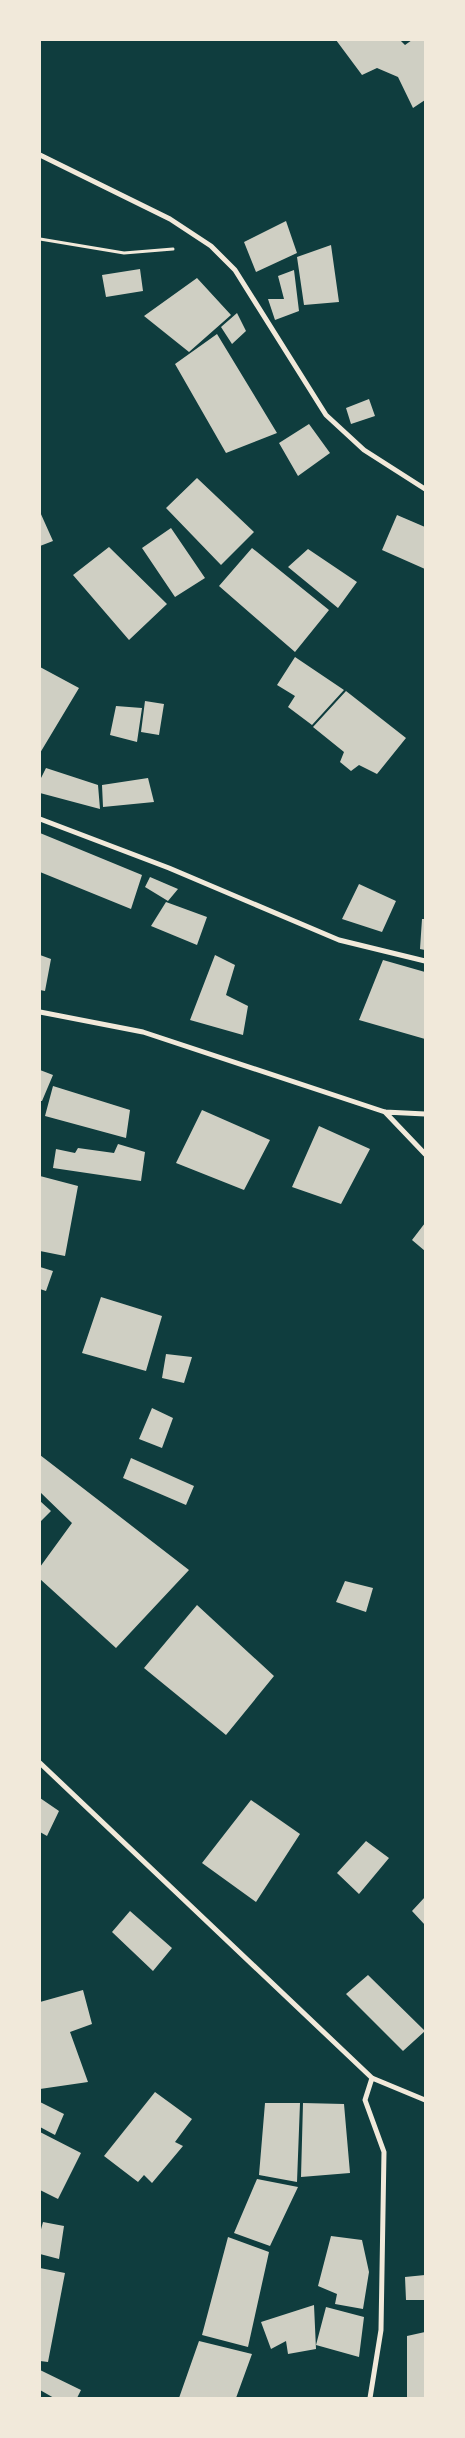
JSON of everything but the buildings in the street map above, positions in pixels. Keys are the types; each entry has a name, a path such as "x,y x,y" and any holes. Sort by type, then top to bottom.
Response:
{"street":[{"path":"40,155 170,219 211,246 235,270 326,415 364,450 425,489"},
{"path":"40,819 169,868 339,940 425,961"},
{"path":"40,1012 144,1032 385,1112 425,1114"},
{"path":"385,1112 425,1154"},
{"path":"40,1763 372,2078 425,2100"},
{"path":"370,2398 381,2330 384,2152 365,2100 372,2078"}],"path":[{"path":"40,239 124,253 211,246"}]}
